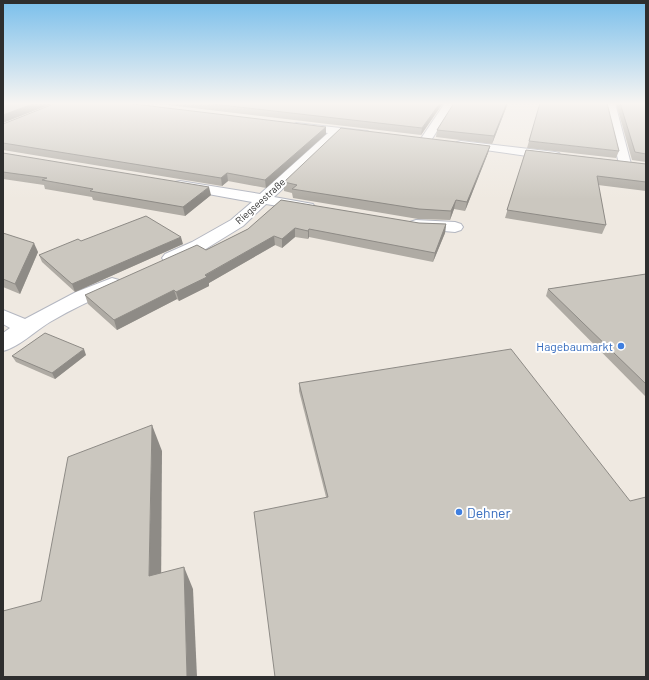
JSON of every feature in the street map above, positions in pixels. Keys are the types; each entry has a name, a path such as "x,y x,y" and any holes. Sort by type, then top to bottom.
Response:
{"street":[{"name":"Riegseestraße","path":"157,264 198,246 237,223 333,135"},
{"path":"426,135 422,140 563,157"},
{"path":"616,135 621,164 639,166"},
{"path":"164,182 318,208"},
{"path":"403,223 455,227"},
{"path":"3,344 25,327 79,297 129,277"},
{"path":"3,316 25,327"}],"building":[{"path":"3,135 317,135 265,180 227,173 221,178 3,143"},
{"path":"334,135 397,135 490,146 467,202 456,200 451,211 419,209 292,189 297,185 284,182"},
{"path":"531,135 615,135 619,151 529,141"},
{"path":"630,135 646,135 646,154 635,152"},
{"path":"526,150 646,164 646,182 597,176 606,225 507,210"},
{"path":"3,153 209,187 183,207 90,191 93,189 42,180 47,178 3,172"},
{"path":"281,200 419,223 446,224 435,253 309,229 308,231 295,228 282,239 274,236 205,275 207,277 176,292 174,290 114,320 85,295 197,245 206,250 248,229"},
{"path":"146,216 181,237 72,284 39,255 78,239 81,241"},
{"path":"3,233 34,243 15,284 3,279"},
{"name":"Hagebaumarkt","path":"646,274 646,384 548,289"},
{"path":"45,333 84,349 52,373 12,356"},
{"name":"Dehner","path":"511,349 630,501 646,497 646,677 275,677 254,512 328,497 299,383"},
{"path":"152,425 149,576 184,567 187,677 3,677 3,611 41,601 68,457"}],"place":[{"name":"Hagebaumarkt","path":"621,346"},
{"name":"Dehner","path":"459,512"}]}
